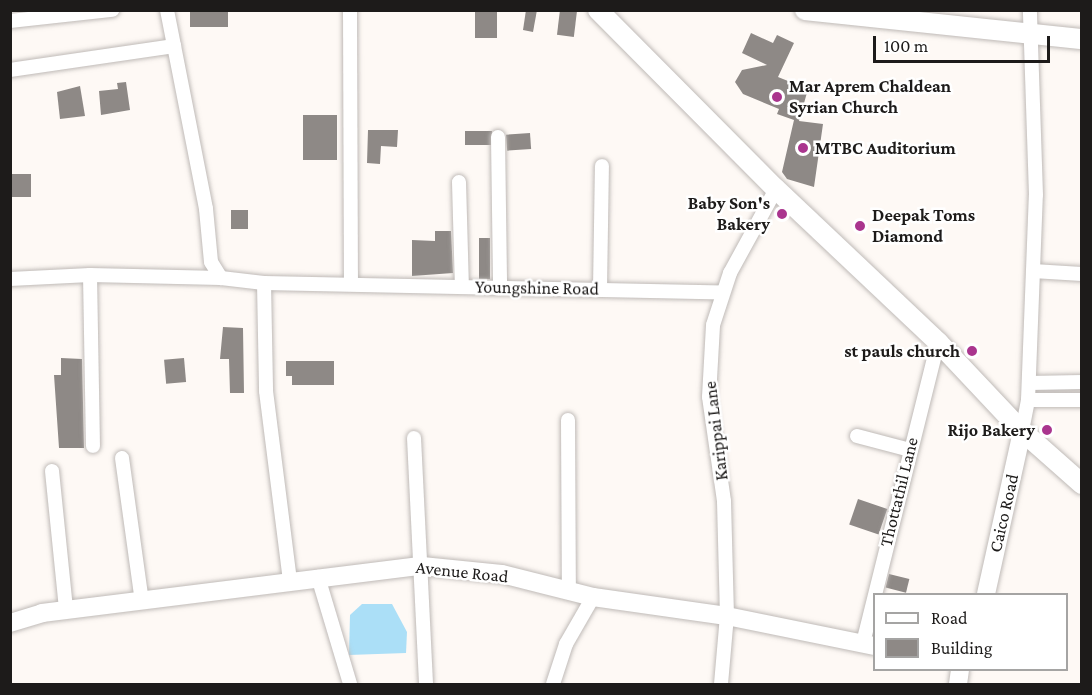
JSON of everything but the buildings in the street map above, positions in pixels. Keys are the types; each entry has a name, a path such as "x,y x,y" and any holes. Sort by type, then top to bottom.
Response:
{"main road":[{"path":"598,10 776,189 938,342 1022,431 1082,484"},
{"path":"805,10 1082,39"}],"street":[{"path":"10,21 112,10"},
{"path":"167,10 207,208 211,262 221,278"},
{"path":"350,10 351,282"},
{"path":"1022,431 1028,400 1036,195 1030,10"},
{"path":"10,70 174,46"},
{"path":"498,137 500,288"},
{"path":"600,289 602,166"},
{"path":"459,182 462,287"},
{"name":"Karippai Lane","path":"721,684 727,616 724,501 709,397 713,325 723,292 776,189"},
{"path":"1033,271 1082,274"},
{"path":"90,275 93,446"},
{"name":"Youngshine Road","path":"10,279 90,275 221,278 264,283 351,282 462,287 723,292"},
{"path":"264,283 266,391 290,582"},
{"name":"Thottathil Lane","path":"880,593 910,450 938,342"},
{"path":"1029,383 1082,382"},
{"path":"1028,400 1082,400"},
{"path":"568,420 568,592"},
{"name":"Caico Road","path":"986,593 1022,431"},
{"path":"856,436 910,450"},
{"path":"414,438 426,684"},
{"path":"122,458 142,602"},
{"path":"52,471 66,610"},
{"name":"Avenue Road","path":"10,623 66,610 142,602 318,577 422,566 502,574 593,597 727,616 869,645"},
{"path":"318,577 350,684"},
{"path":"553,684 566,644 593,597"},
{"name":"Thottathil Lane","path":"869,645 873,626"}],"water":[{"path":"362,604 392,604 407,632 406,653 349,655 350,615"}],"place":[{"name":"Mar Aprem Chaldean Syrian Church","path":"777,97"},
{"name":"MTBC Auditorium","path":"803,148"},
{"name":"Baby Son's Bakery","path":"782,214"},
{"name":"Deepak Toms Diamond","path":"860,226"},
{"name":"st pauls church","path":"972,351"},
{"name":"Rijo Bakery","path":"1047,430"}]}
